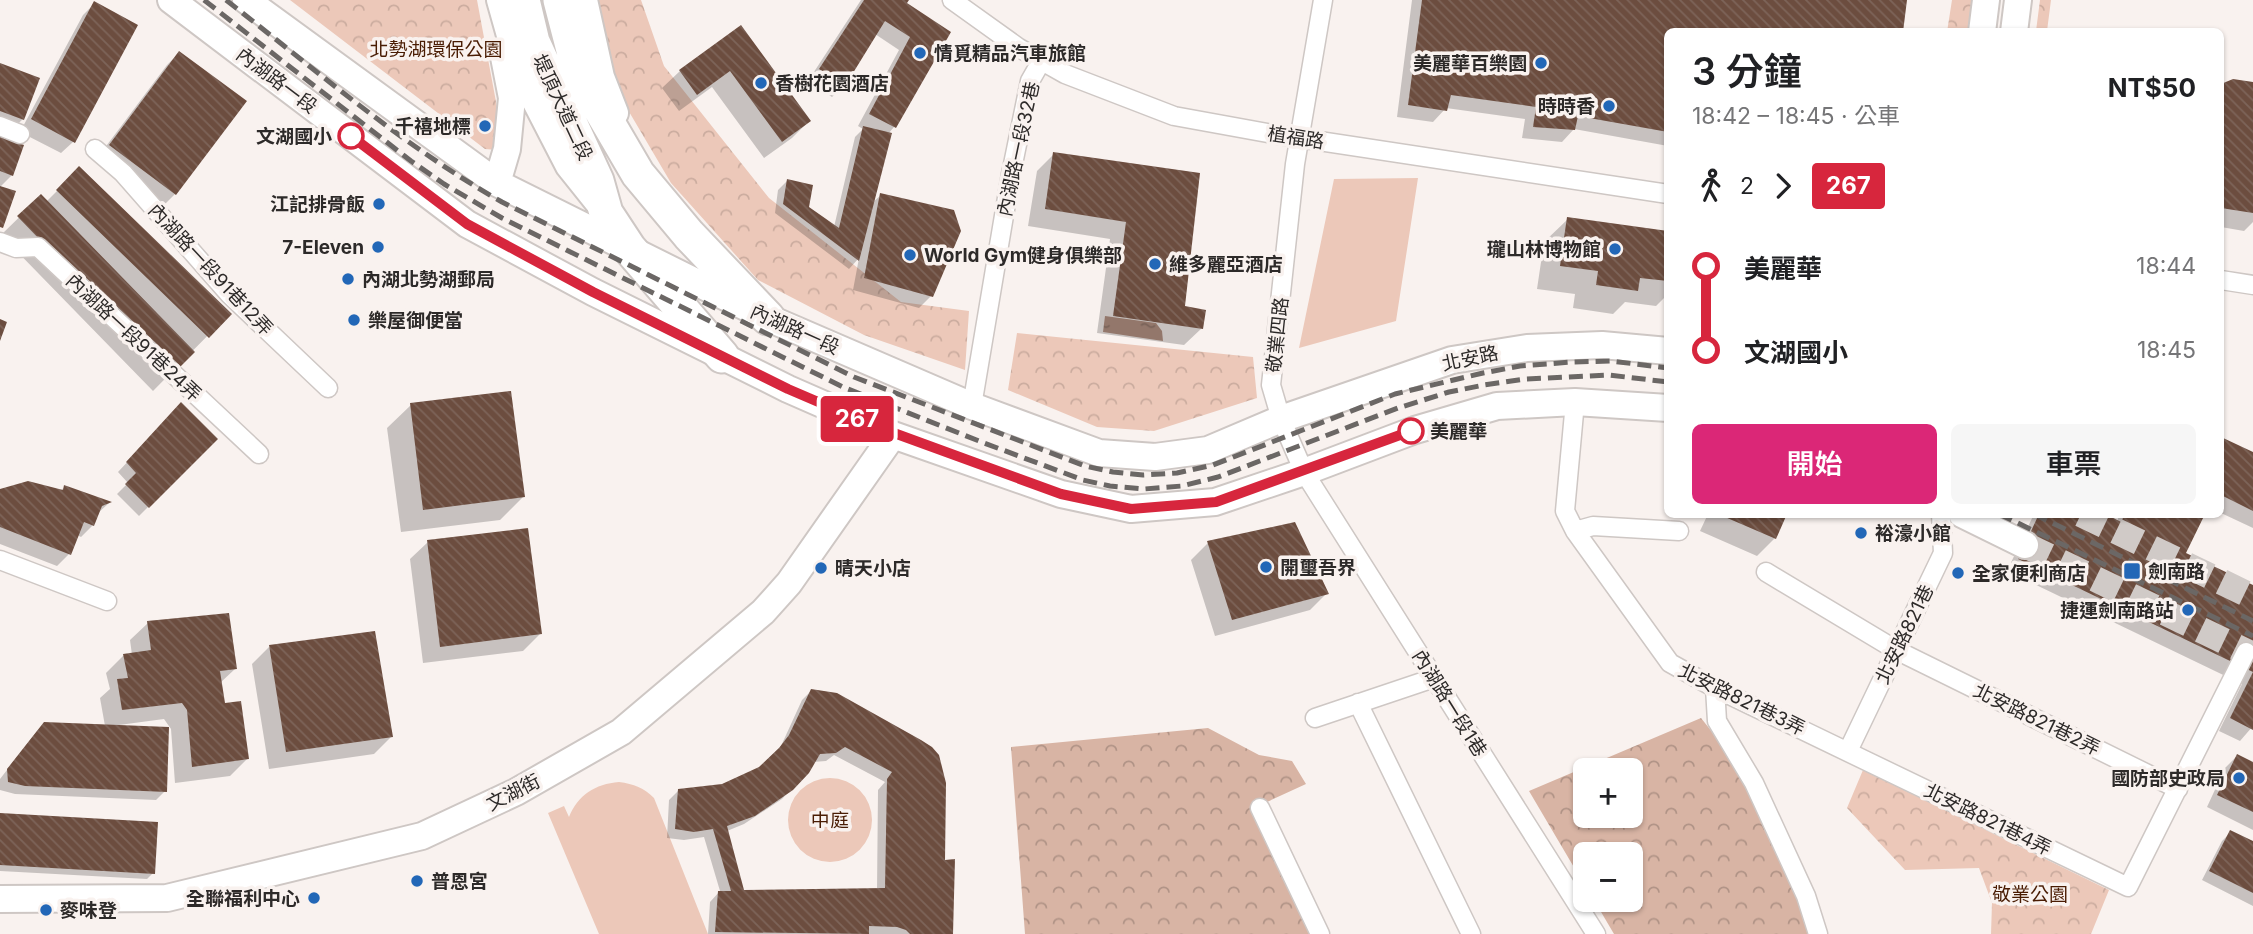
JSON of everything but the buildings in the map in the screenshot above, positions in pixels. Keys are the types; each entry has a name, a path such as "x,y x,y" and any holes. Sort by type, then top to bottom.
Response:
{"highway":[{"name":"堤頂大道二段","path":"523,0 533,42 597,181 606,213 629,248 722,356"},
{"name":"堤頂大道二段","path":"560,0 579,74 638,174 689,235 768,318"}],"main road":[{"name":"內湖路一段","path":"171,0 467,224 593,292 788,389 893,435 1061,494 1131,509 1216,502 1304,472"},
{"name":"內湖路一段","path":"246,0 497,183 768,318 972,406 1099,453 1155,457 1208,450 1281,419"},
{"path":"493,0 512,98 507,149 497,183"},
{"name":"堤頂大道二段","path":"500,0 520,71 569,166 606,213"},
{"name":"堤頂大道二段","path":"584,0 601,77 638,174"},
{"path":"1982,28 1986,0"},
{"path":"2014,28 2018,0"},
{"name":"北安路","path":"1281,419 1451,360 1527,348 1602,345 1664,351"},
{"path":"1304,472 1415,429 1497,406 1575,402 1664,408"},
{"name":"文湖街","path":"0,900 167,898 422,836 516,792 621,732 763,612 789,583 893,435"},
{"path":"1970,518 2025,545"}],"street":[{"name":"植福路","path":"952,0 1019,48 1065,74 1174,116 1299,138 1664,193"},
{"name":"敬業四路","path":"1304,472 1281,419 1271,385 1299,138 1323,0"},
{"name":"內湖路一段32巷","path":"972,406 1013,161 1030,81 1042,61"},
{"path":"0,126 20,134"},
{"name":"內湖路一段91巷12弄","path":"94,149 122,173 230,295 328,388"},
{"name":"內湖路一段91巷24弄","path":"0,242 16,248 38,247 260,454"},
{"path":"2224,280 2253,285"},
{"path":"1575,402 1565,511 1575,531 1593,526 1679,531"},
{"name":"內湖路一段1巷","path":"1304,472 1595,934"},
{"name":"北安路821巷","path":"1848,751 1943,553 1941,518"},
{"name":"北安路821巷3弄","path":"1575,531 1670,663 1715,688 1848,751"},
{"path":"0,560 107,601"},
{"name":"北安路821巷2弄","path":"1766,572 1896,650 2178,789"},
{"path":"2178,789 2246,652"},
{"path":"1314,718 1434,678"},
{"path":"1715,688 1717,721 1754,783 1806,896 1818,934"},
{"path":"1358,703 1471,934"},
{"name":"北安路821巷4弄","path":"1848,751 2128,887 2178,789"},
{"path":"1260,808 1320,934"}],"green space":[{"name":"北勢湖環保公園","path":"290,0 477,0 502,134 497,150 485,149"},
{"path":"595,0 641,0 664,66 769,198 901,302 969,311 965,370 864,335 758,280 671,183 618,93"},
{"path":"1952,0 1973,0 1968,28 1948,28"},
{"path":"2040,0 2051,0 2047,28 2036,28"},
{"path":"1418,178 1396,321 1299,348 1334,179"},
{"path":"1017,333 1253,357 1257,398 1154,431 1097,427 1008,390"},
{"path":"1701,718 1736,762 1812,934 1614,934 1601,912 1643,912 1643,842 1573,842 1573,866 1529,791 1573,772 1573,828 1643,828 1643,758 1607,758"},
{"path":"1208,728 1259,755 1292,761 1306,784 1254,808 1313,934 1025,934 1011,747"},
{"name":"敬業公園","path":"1863,770 2109,890 2091,934 1991,934 1992,903 1979,868 1905,870 1847,808"},
{"name":"中庭","path":"830,778 846,781 865,797 872,820 869,836 853,855 830,862 814,859 795,843 788,820 791,804 807,785"},
{"path":"619,782 638,787 654,798 708,934 599,934 548,813 564,806 569,817 577,803 588,792 602,785"}],"water":[{"path":"1105,316 1156,323 1162,331 1163,341 1103,332"}],"tunnel":[{"path":"2089,518 2253,597"},
{"path":"2025,545 2253,655"}],"railway":[{"path":"204,0 411,161 502,218 843,387 1083,480 1144,489 1182,486 1218,477 1398,408 1449,392 1484,385 1525,379 1609,375 1664,382"},
{"path":"226,0 395,132 502,202 854,377 1085,466 1143,475 1177,473 1213,465 1395,394 1520,366 1611,361 1664,368"},
{"path":"2007,518 2253,636"},
{"path":"2042,518 2253,621"}],"bus line":[{"name":"267","path":"351,136 467,224 593,292 788,389 893,435 1061,494 1131,509 1216,502 1411,431"}],"place":[{"name":"情覓精品汽車旅館","path":"920,53"},
{"name":"美麗華百樂園","path":"1541,63"},
{"name":"香樹花園酒店","path":"761,83"},
{"name":"時時香","path":"1609,106"},
{"name":"千禧地標","path":"485,126"},
{"name":"文湖國小","path":"351,136"},
{"name":"江記排骨飯","path":"379,204"},
{"name":"7-Eleven","path":"378,247"},
{"name":"瓏山林博物館","path":"1615,249"},
{"name":"World Gym健身俱樂部","path":"910,255"},
{"name":"維多麗亞酒店","path":"1155,264"},
{"name":"內湖北勢湖郵局","path":"348,279"},
{"name":"樂屋御便當","path":"354,320"},
{"name":"美麗華","path":"1411,431"},
{"name":"裕濠小館","path":"1861,533"},
{"name":"開璽吾界","path":"1266,567"},
{"name":"晴天小店","path":"821,568"},
{"name":"劍南路","path":"2132,571"},
{"name":"全家便利商店","path":"1958,573"},
{"name":"捷運劍南路站","path":"2188,610"},
{"name":"國防部史政局","path":"2239,778"},
{"name":"普恩宮","path":"417,881"},
{"name":"全聯福利中心","path":"314,898"},
{"name":"麥味登","path":"46,910"}]}
